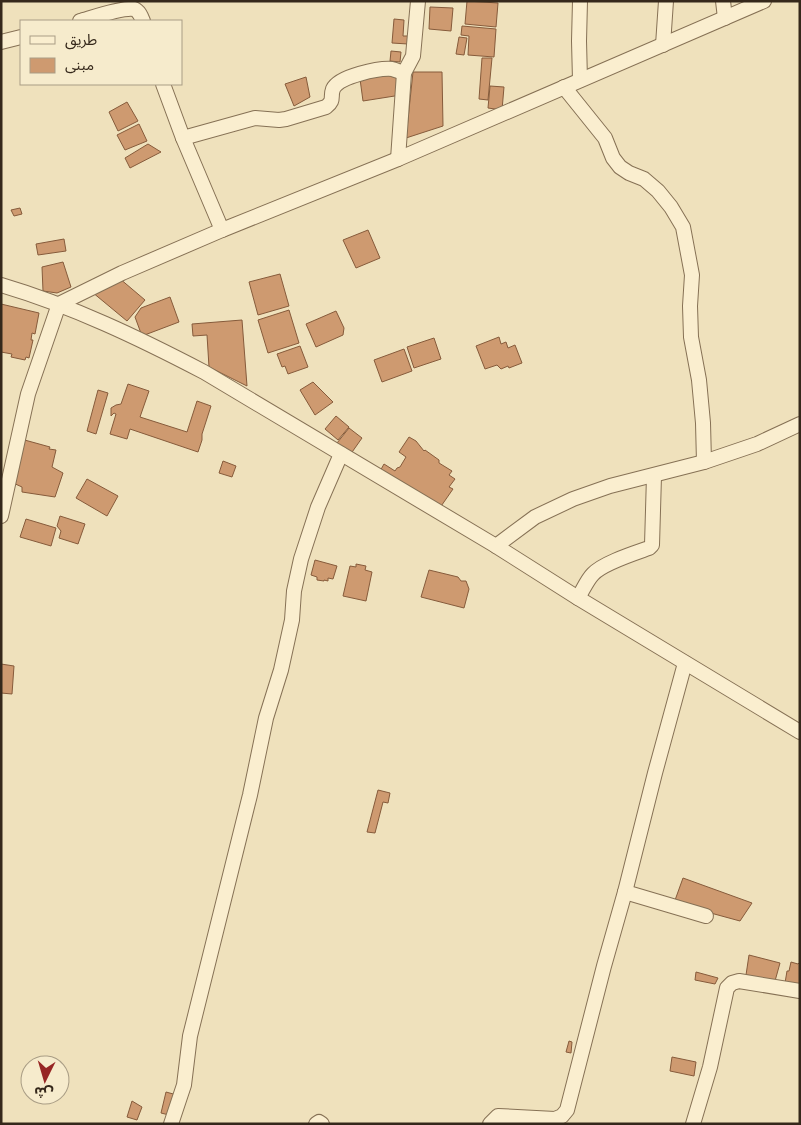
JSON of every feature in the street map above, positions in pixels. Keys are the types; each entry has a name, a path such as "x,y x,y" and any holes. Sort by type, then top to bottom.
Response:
{"street":[{"path":"398,159 404,73 412,56 418,1"},
{"path":"580,1 580,80"},
{"path":"663,45 666,1"},
{"path":"723,1 725,18"},
{"path":"1,516 28,394 59,304 122,273 222,230 398,159 764,1"},
{"path":"84,20 125,9 135,9 142,20"},
{"path":"1,42 20,37"},
{"path":"183,138 255,118 286,119 326,106 332,99 333,90 337,84 368,72 392,69 404,73"},
{"path":"163,85 183,138 222,230"},
{"path":"564,87 604,138 613,158 620,167 644,180 658,191 683,227 692,275 690,306 692,337 699,380 704,462"},
{"path":"1,285 59,304 133,336 204,372 496,546 578,598 800,732"},
{"path":"496,546 536,517 573,499 610,486 704,462 757,444 800,424"},
{"path":"171,1124 184,1085 190,1036 250,796 266,718 281,670 292,620 294,592 301,559 318,507 341,454"},
{"path":"578,598 593,574 599,569 652,545 654,476"},
{"path":"490,1124 498,1116 555,1119 565,1114 567,1110 685,663"},
{"path":"625,892 706,916"},
{"path":"693,1124 708,1074 727,988 732,983 739,981 800,991"},
{"path":"316,1124 319,1122 322,1124"}],"building":[{"path":"467,1 498,3 496,27 465,24"},
{"path":"430,7 453,8 451,31 429,29"},
{"path":"394,19 404,20 403,36 409,36 408,44 392,43"},
{"path":"462,26 496,29 494,57 468,55 469,36 461,35"},
{"path":"459,37 467,38 464,55 456,54"},
{"path":"391,51 401,52 400,62 390,61"},
{"path":"482,58 492,58 488,100 479,99"},
{"path":"413,72 442,72 443,126 406,138"},
{"path":"398,74 401,95 363,101 360,79"},
{"path":"306,77 310,97 294,106 285,84"},
{"path":"490,86 504,87 502,110 488,108"},
{"path":"127,102 138,121 118,131 109,112"},
{"path":"139,124 147,141 125,150 117,135"},
{"path":"148,144 161,152 130,168 125,158"},
{"path":"20,208 22,214 14,216 11,210"},
{"path":"368,230 380,258 356,268 343,240"},
{"path":"64,239 66,251 38,255 36,244"},
{"path":"63,262 71,287 57,293 43,291 42,267"},
{"path":"280,274 289,306 258,315 249,282"},
{"path":"119,278 145,300 127,321 92,292"},
{"path":"170,297 179,322 142,336 135,317 141,308"},
{"path":"1,304 39,313 35,334 32,333 31,340 33,340 29,358 26,357 25,360 11,357 12,354 1,352"},
{"path":"289,310 299,343 268,353 258,320"},
{"path":"336,311 344,328 343,335 316,347 306,324"},
{"path":"242,320 247,386 209,367 207,335 193,336 192,324"},
{"path":"499,337 501,344 506,342 508,348 515,345 522,363 509,368 508,366 501,369 497,365 485,369 476,346"},
{"path":"434,338 441,359 414,368 407,347"},
{"path":"300,346 308,367 288,374 285,366 282,367 277,354"},
{"path":"404,349 412,371 382,382 374,360"},
{"path":"313,382 333,402 315,415 300,390"},
{"path":"128,384 149,391 140,417 187,432 197,401 211,406 198,452 130,429 127,439 110,434 116,414 114,413 111,416 111,408 121,404"},
{"path":"98,390 108,393 96,434 87,431"},
{"path":"336,416 349,427 338,440 325,429"},
{"path":"349,428 362,438 350,455 338,446 337,443"},
{"path":"409,437 416,441 424,451 439,460 439,463 452,471 449,475 455,479 449,487 453,489 437,512 379,473 384,464 395,471 400,467 406,457 399,452"},
{"path":"21,439 56,450 52,467 63,473 55,497 22,492 22,487 11,482"},
{"path":"223,461 236,466 232,477 219,473"},
{"path":"87,479 118,496 107,516 76,498"},
{"path":"60,516 85,524 78,544 59,538 61,531 57,526"},
{"path":"26,519 56,528 51,546 20,537"},
{"path":"315,560 337,566 333,579 328,578 328,581 317,580 317,577 311,575"},
{"path":"356,564 366,566 365,570 372,572 366,601 343,596 350,566 356,567"},
{"path":"429,570 458,577 461,581 466,581 469,589 464,608 421,597"},
{"path":"1,664 14,666 12,694 1,693"},
{"path":"378,790 390,793 388,803 383,802 375,833 367,832"},
{"path":"683,878 752,903 740,921 674,903"},
{"path":"749,955 780,963 775,981 746,975"},
{"path":"791,962 798,964 800,962 800,986 785,983"},
{"path":"696,972 718,978 715,984 695,980"},
{"path":"569,1041 572,1042 571,1053 566,1052"},
{"path":"672,1057 696,1062 694,1076 670,1071"},
{"path":"166,1092 177,1095 169,1115 161,1113"},
{"path":"132,1101 142,1107 137,1120 127,1117"}]}
